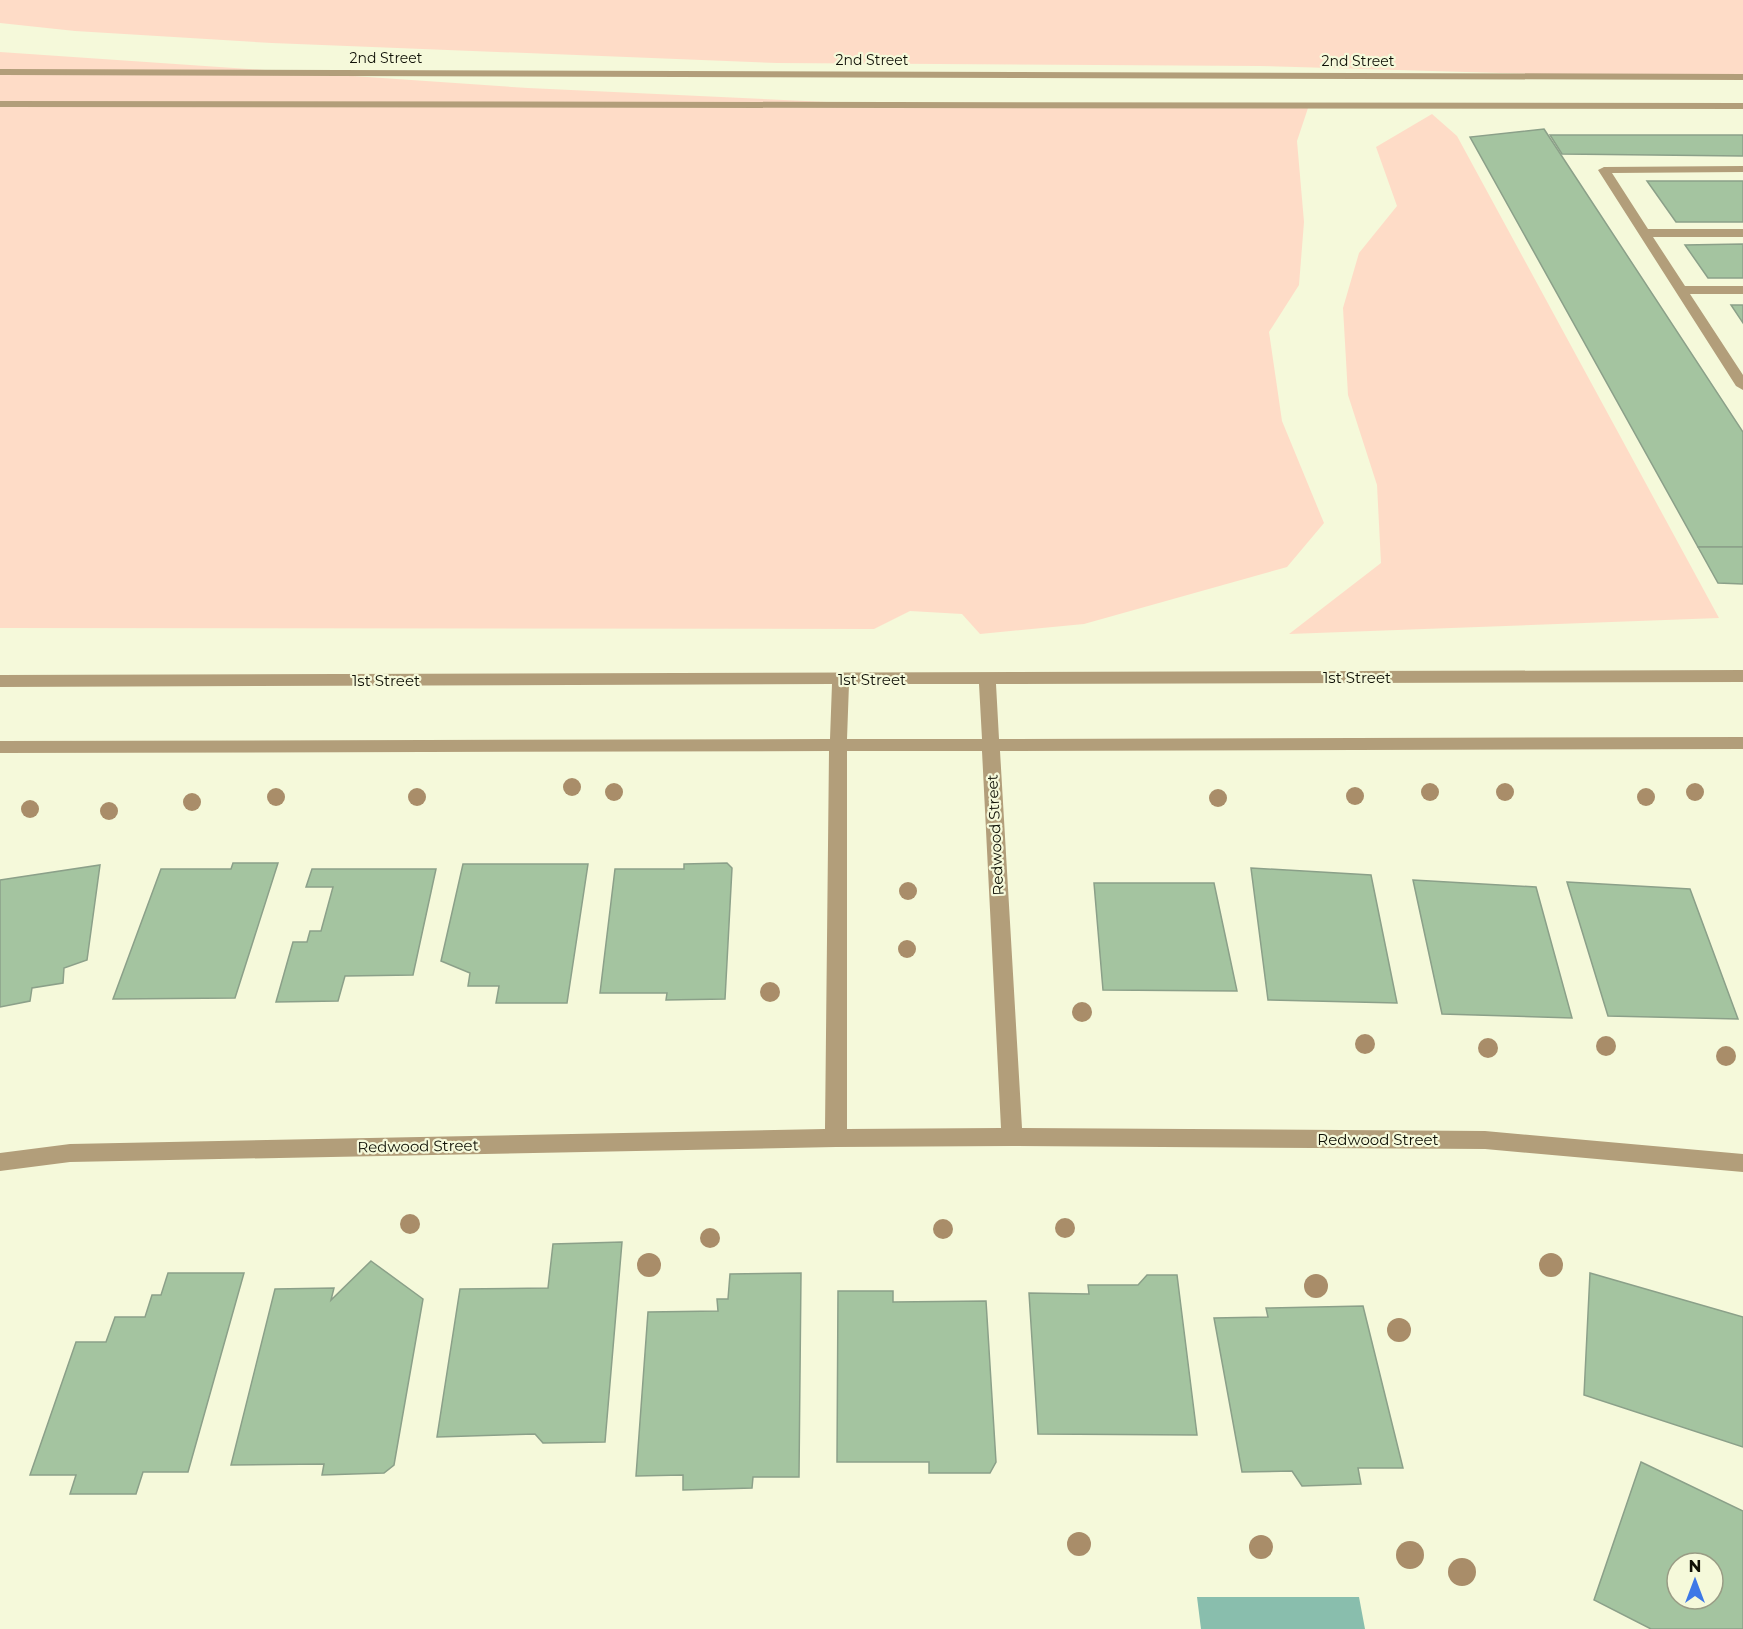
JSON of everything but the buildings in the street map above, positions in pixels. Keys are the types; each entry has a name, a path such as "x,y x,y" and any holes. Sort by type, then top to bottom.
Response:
{"street":[{"name":"2nd Street","path":"0,72 1743,77"},
{"path":"0,104 1743,106"},
{"path":"1743,169 1604,170 1743,386"},
{"path":"1644,233 1743,232"},
{"path":"1681,290 1743,290"},
{"path":"1723,355 1743,355"},
{"name":"1st Street","path":"0,681 1743,676"},
{"name":"Redwood Street","path":"987,678 1012,1137"},
{"path":"836,1138 838,744 841,679"},
{"path":"0,747 1743,743"},
{"name":"Redwood Street","path":"0,1162 70,1153 836,1138 1012,1137 1485,1140 1743,1163"}],"shaded area":[{"path":"0,0 1743,0 1743,80 1260,66 777,63 272,43 75,31 0,23"},
{"path":"0,52 528,88 827,102 1308,108 1297,141 1304,222 1299,285 1269,332 1282,421 1324,523 1287,567 1084,624 980,634 962,614 910,611 874,629 0,628"},
{"path":"1432,114 1457,136 1719,618 1289,634 1381,563 1377,485 1348,395 1343,308 1359,253 1397,206 1376,147"}],"water":[{"path":"1197,1597 1359,1597 1365,1629 1201,1629"}]}
